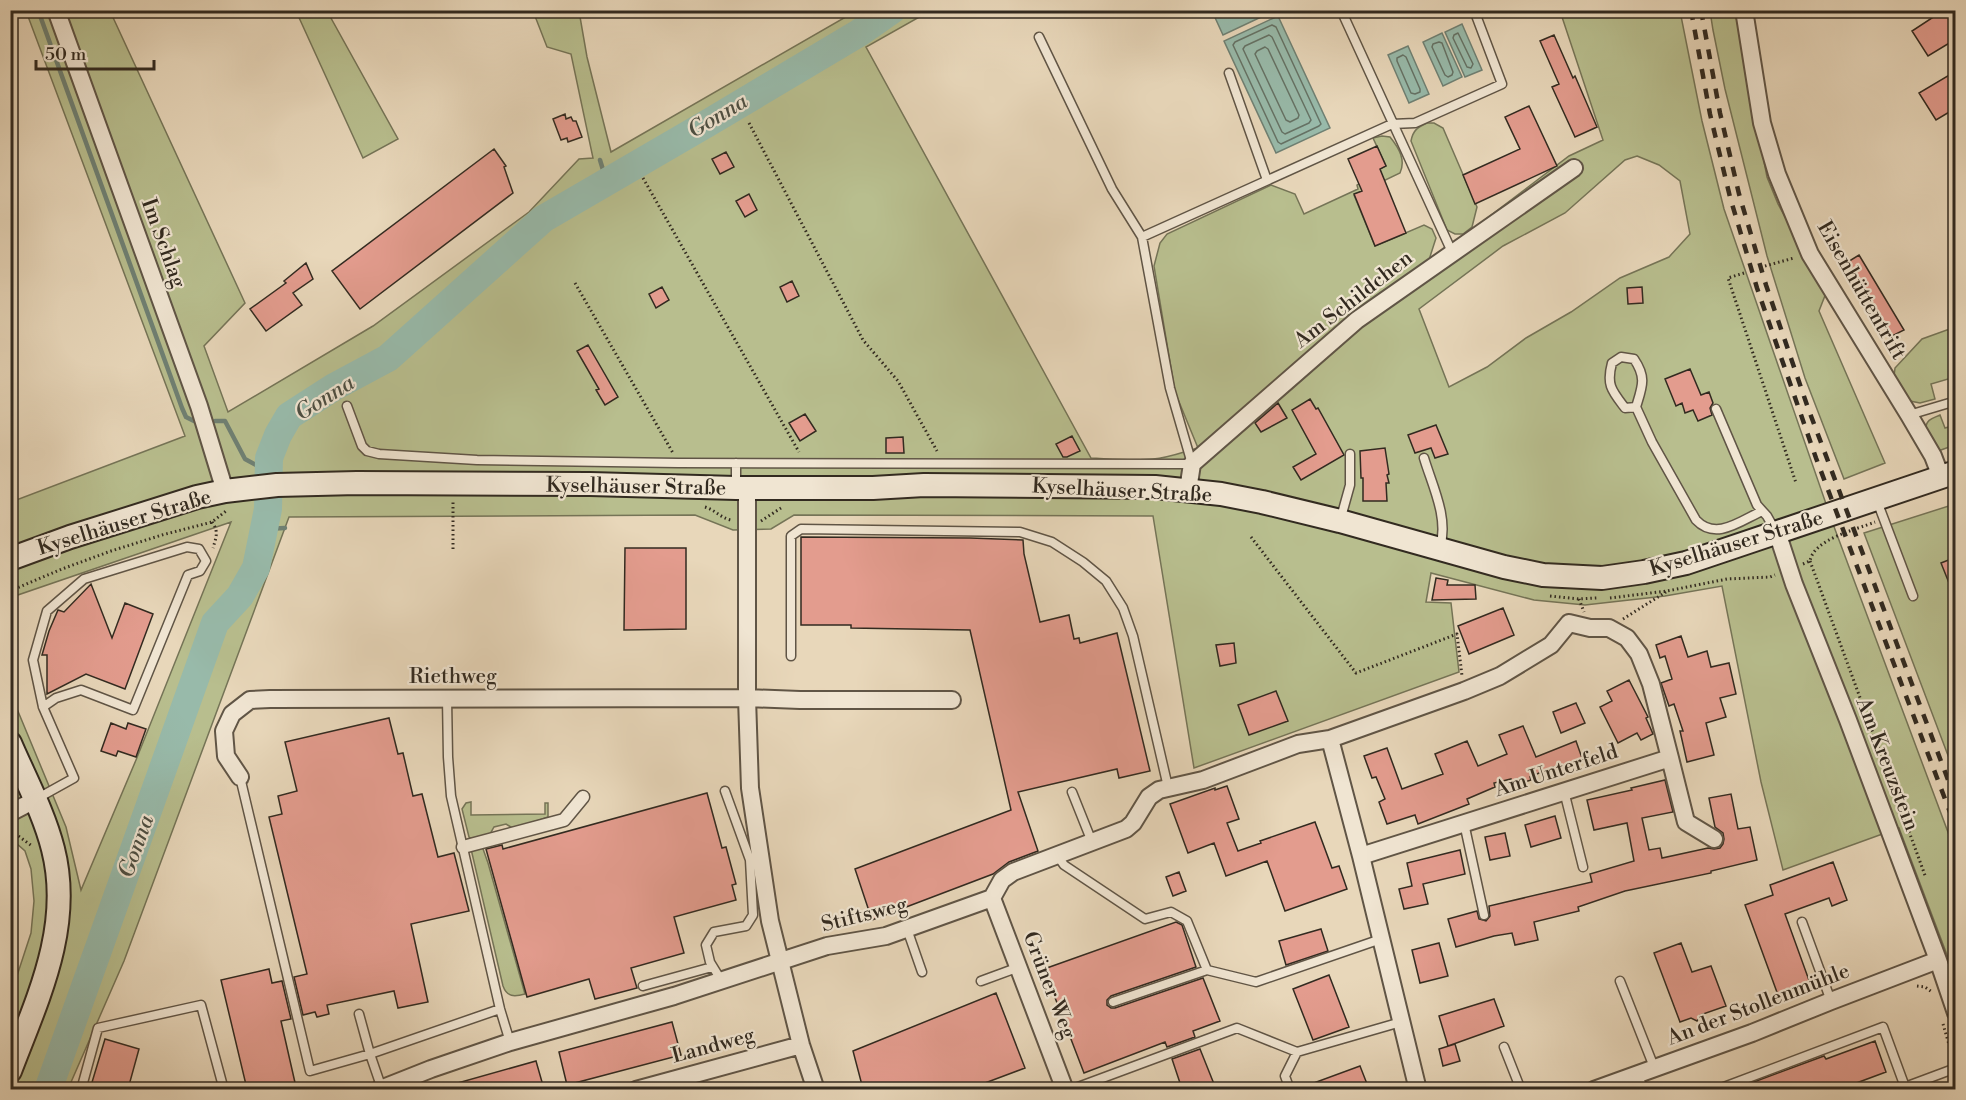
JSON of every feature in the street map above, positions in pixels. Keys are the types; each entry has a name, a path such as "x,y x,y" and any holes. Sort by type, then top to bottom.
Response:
{"main road":[{"name":"Kyselhäuser Straße","path":"10,560 70,537 168,505 297,484 578,484 851,488 944,474 1188,490 1245,499 1340,521 1504,567 1543,575 1602,578 1644,573 1680,565 1777,532 1879,507 1948,474"},
{"path":"10,1071 45,980 57,932 59,886 57,866 48,831 12,748"}],"street":[{"name":"Im Schlag","path":"56,10 232,495"},
{"name":"Eisenhüttentrift","path":"1744,10 1762,123 1777,174 1810,254 1933,456 1948,474"},
{"name":"Am Schildchen","path":"1192,464 1357,320 1574,168"},
{"path":"1188,490 1192,464"},
{"path":"741,488 748,763 755,859 801,1045 816,1089"},
{"name":"Am Kreuzstein","path":"1777,532 1789,570 1938,960 1949,1017"},
{"path":"992,898 1006,876 1126,829 1133,823 1149,796 1168,787 1203,780 1298,744 1330,739 1464,691 1500,676 1551,645 1569,623 1590,627 1609,627 1627,638 1639,654 1651,684 1686,822 1714,839"},
{"name":"Riethweg","path":"240,777 226,756 224,731 232,714 250,700 747,698 952,700"},
{"path":"1330,739 1418,1089"},
{"name":"Am Unterfeld","path":"1361,856 1670,758"},
{"path":"463,847 564,820 583,797"},
{"path":"10,813 35,800"},
{"name":"Stiftsweg","path":"380,1089 510,1042 664,999 716,974 780,961 826,946 886,936 992,898"},
{"name":"Grüner Weg","path":"992,898 1068,1089"},
{"name":"An der Stollenmühle","path":"1594,1089 1752,1033 1830,1000 1938,960"},
{"name":"Landweg","path":"636,1089 801,1045"}],"lane":[{"path":"1341,10 1452,252"},
{"path":"1142,237 1392,124 1415,123 1502,84 1474,10"},
{"path":"347,406 362,446 367,451 379,454 477,460 806,463 944,474 1192,464 1170,388 1142,237 1112,189 1039,37"},
{"path":"1228,73 1267,180"},
{"path":"1636,407 1625,408 1610,388 1609,374 1612,363 1621,357 1634,359 1642,371 1642,388 1636,407 1652,442 1696,520 1704,528 1715,531 1762,511"},
{"path":"1910,415 1956,401"},
{"path":"1716,409 1756,505 1777,532"},
{"path":"1340,521 1350,485 1350,454"},
{"path":"1424,458 1442,519 1443,537 1440,548"},
{"path":"736,463 741,488"},
{"path":"1879,507 1913,596"},
{"path":"791,656 790,536 801,528 1020,532 1052,542 1083,562 1106,581 1123,608 1133,636 1168,787"},
{"path":"35,800 74,778 43,707 33,660 46,611 84,579 187,547 200,549 206,561 200,572 188,575 133,710 81,690 56,698 43,707"},
{"path":"447,698 451,796 510,1042"},
{"path":"240,777 310,1071 370,1054 501,1009"},
{"path":"643,986 716,974 706,945 714,932 746,926 753,915 755,859 725,791"},
{"path":"1564,791 1583,867"},
{"path":"1072,792 1092,842"},
{"path":"1464,823 1484,915"},
{"path":"1057,855 1064,865 1144,920 1171,912 1187,921 1207,970"},
{"path":"1802,922 1830,1000"},
{"path":"907,929 922,972"},
{"path":"1113,1002 1207,970 1256,982 1381,939"},
{"path":"981,981 1020,967"},
{"path":"1620,981 1654,1067"},
{"path":"81,1089 98,1028 201,1005 224,1089"},
{"path":"359,1014 380,1089"},
{"path":"1068,1089 1238,1028 1297,1052 1401,1022"},
{"path":"1716,1089 1883,1027 1902,1088 1956,1066"},
{"path":"1504,1047 1521,1089"},
{"path":"1290,1089 1285,1076 1297,1052"},
{"path":"1636,1074 1644,1089"}],"path":[{"path":"749,123 863,340 898,381 944,474"},
{"path":"643,178 806,463"},
{"path":"1765,266 1810,254"},
{"path":"1744,273 1728,278 1796,483"},
{"path":"575,283 678,463"},
{"path":"10,591 62,568 111,551 212,522 232,495"},
{"path":"453,502 453,549"},
{"path":"1879,507 1876,522 1821,543 1811,555 1810,561 1929,885"},
{"path":"204,557 212,551 217,536 217,528 212,522"},
{"path":"1251,537 1356,673 1457,634 1464,691"},
{"path":"1704,583 1727,579 1770,577 1810,561"},
{"path":"1609,627 1667,591"},
{"path":"10,834 17,835 33,847"},
{"path":"1908,989 1918,986 1925,987 1935,998"},
{"path":"1949,1017 1956,1066"}],"green space":[{"path":"26,11 110,11 245,303 204,346 228,412 373,326 529,212 579,159 593,158 571,54 547,47 533,11 579,11 587,57 611,152 856,11 930,11 866,47 1091,458 1138,460 1165,457 1198,448 1175,392 1154,266 1160,243 1167,234 1271,185 1295,194 1304,214 1358,189 1357,185 1364,181 1363,177 1386,166 1373,138 1382,136 1390,137 1399,150 1402,159 1400,173 1354,195 1375,246 1424,225 1432,229 1436,238 1428,263 1569,156 1603,140 1560,11 1680,11 1702,121 1724,209 1833,524 1955,851 1955,976 1899,828 1783,870 1761,782 1722,586 1665,596 1585,605 1534,600 1431,573 1426,602 1451,603 1459,672 1194,768 1153,516 794,515 771,529 733,530 695,515 289,517 124,961 68,1089 11,1089 11,994 31,933 34,901 31,869 25,851 17,844 11,847 10,692 66,827 81,890 136,760 231,522 15,596 11,601 11,502 185,436","holes":["1637,156 1659,165 1680,181 1690,234 1669,257 1620,278 1571,312 1526,338 1487,367 1449,387 1419,309 1503,246 1565,213 1625,160"]},
{"path":"296,11 327,11 398,139 363,158"},
{"path":"1710,11 1735,11 1767,177 1778,204 1826,293 1819,311 1885,463 1844,479 1805,378 1767,256 1725,89"},
{"path":"1427,123 1434,123 1443,128 1477,207 1472,227 1463,234 1455,234 1447,230 1411,141 1416,129"},
{"path":"1955,327 1955,377 1931,384 1935,399 1920,403 1910,401 1894,376 1895,368 1922,339"},
{"path":"1940,415 1945,428 1955,425 1955,445 1938,451 1926,425"},
{"path":"1955,504 1955,774 1864,533"},
{"path":"471,802 471,815 545,814 545,803 548,803 548,817 514,829 506,824 494,827 490,834 472,839 469,837 462,809 466,803"},
{"path":"482,846 525,994 511,995 503,986 471,849"}],"water":[{"path":"1212,11 1274,11 1223,35"},
{"path":"1278,16 1330,128 1276,153 1224,41"},
{"path":"1462,24 1482,70 1465,77 1445,32"},
{"path":"1442,33 1462,77 1443,86 1423,42"},
{"path":"1408,46 1429,94 1409,103 1388,55"}],"building":[{"path":"1944,10 1956,10 1956,39 1928,56 1912,31"},
{"path":"1554,35 1597,127 1575,137 1552,87 1559,84 1540,41"},
{"path":"1956,71 1956,108 1936,120 1919,93"},
{"path":"1529,106 1557,166 1475,204 1463,175 1520,149 1505,117"},
{"path":"565,114 566,119 571,117 573,121 576,121 582,137 568,142 567,138 561,140 553,119"},
{"path":"1377,146 1386,166 1380,169 1406,233 1375,246 1354,194 1362,191 1348,159"},
{"path":"494,149 506,166 504,167 513,193 360,309 332,271"},
{"path":"726,152 734,167 720,174 712,159"},
{"path":"749,194 757,210 745,217 736,201"},
{"path":"1859,255 1904,330 1890,337 1846,263"},
{"path":"306,263 313,279 293,293 302,305 266,331 250,309 286,283 284,281"},
{"path":"792,281 799,296 787,302 780,287"},
{"path":"662,287 669,300 656,308 649,294"},
{"path":"1642,287 1643,303 1628,304 1627,288"},
{"path":"588,345 618,397 605,405 596,390 599,389 577,351"},
{"path":"1690,369 1701,395 1709,392 1713,403 1710,408 1712,415 1698,421 1693,410 1685,413 1682,403 1676,406 1665,379"},
{"path":"1310,399 1316,409 1318,408 1344,455 1301,480 1293,467 1316,454 1292,410"},
{"path":"1278,403 1287,418 1261,432 1255,423"},
{"path":"805,414 816,431 800,441 789,423"},
{"path":"1436,425 1448,454 1435,458 1431,448 1415,453 1408,435"},
{"path":"1072,436 1080,451 1063,457 1056,444"},
{"path":"903,437 904,453 886,453 886,438"},
{"path":"1385,448 1389,474 1387,475 1389,483 1386,483 1387,501 1363,501 1360,451"},
{"path":"801,537 1023,540 1024,554 1040,622 1069,615 1074,639 1079,638 1080,643 1117,633 1150,771 1119,778 1117,769 1018,792 1038,851 1009,862 993,874 872,920 855,869 1011,810 970,630 801,625"},
{"path":"625,548 686,548 686,629 624,630"},
{"path":"1956,557 1956,598 1955,598 1941,563"},
{"path":"1436,578 1448,580 1447,585 1475,585 1476,599 1432,600"},
{"path":"91,584 112,638 125,603 153,614 125,689 86,674 47,694 47,655 42,655 49,631 58,610 64,612"},
{"path":"1503,608 1514,635 1469,654 1458,626"},
{"path":"1681,636 1688,657 1707,651 1711,667 1729,663 1736,694 1720,698 1726,717 1706,723 1714,755 1687,762 1680,731 1683,731 1674,704 1669,706 1661,683 1672,679 1665,656 1660,658 1656,645"},
{"path":"1234,643 1236,663 1220,666 1216,645"},
{"path":"1629,680 1648,717 1646,718 1653,734 1641,740 1637,733 1618,743 1600,707 1612,701 1607,691"},
{"path":"1276,691 1288,721 1249,735 1238,705"},
{"path":"1576,703 1585,723 1561,733 1553,712"},
{"path":"389,718 398,754 403,753 413,796 422,794 438,857 454,853 469,911 411,924 428,1002 398,1008 394,991 327,1005 329,1014 317,1017 315,1012 303,1015 294,977 307,974 269,817 282,814 278,796 297,791 285,742"},
{"path":"111,723 126,729 128,723 146,729 136,757 118,751 116,756 101,751"},
{"path":"1523,726 1536,757 1576,741 1582,758 1554,769 1553,767 1530,777 1531,780 1513,786 1511,779 1494,783 1495,787 1467,799 1469,804 1418,824 1415,815 1387,824 1379,802 1385,799 1376,777 1372,778 1364,756 1387,748 1402,789 1443,774 1435,754 1467,741 1478,766 1507,754 1499,735"},
{"path":"1665,780 1673,812 1642,818 1649,850 1660,848 1662,858 1708,848 1720,848 1724,839 1723,833 1715,827 1709,798 1731,794 1738,829 1750,827 1757,860 1711,871 1711,873 1625,891 1578,907 1579,911 1534,922 1538,940 1515,945 1512,933 1456,947 1448,919 1477,911 1479,919 1486,921 1490,916 1489,906 1592,882 1590,874 1634,861 1627,823 1594,830 1587,800"},
{"path":"1227,786 1239,819 1227,823 1238,851 1315,822 1332,868 1339,866 1347,889 1285,911 1267,861 1226,876 1214,843 1188,853 1170,804"},
{"path":"707,793 722,848 726,847 736,884 732,885 736,900 674,917 684,953 631,968 637,988 595,999 589,979 527,997 486,849 502,845 503,849"},
{"path":"1555,816 1561,838 1531,847 1525,825"},
{"path":"1505,833 1510,856 1490,860 1485,837"},
{"path":"1460,850 1465,874 1423,884 1428,904 1404,909 1399,889 1412,886 1407,863"},
{"path":"1833,862 1847,900 1832,906 1829,898 1785,914 1810,983 1778,995 1745,905 1773,895 1770,885"},
{"path":"1179,872 1186,891 1173,896 1166,877"},
{"path":"1176,922 1182,925 1196,967 1111,996 1107,1000 1107,1005 1115,1008 1203,978 1220,1021 1193,1031 1195,1037 1167,1047 1165,1042 1084,1073 1044,969"},
{"path":"1321,929 1328,951 1286,965 1279,941"},
{"path":"1439,943 1448,976 1420,983 1412,950"},
{"path":"1681,943 1692,972 1711,966 1726,1006 1700,1015 1697,1021 1691,1018 1680,1022 1654,953"},
{"path":"269,969 272,983 282,981 291,1019 281,1021 296,1087 247,1089 221,980"},
{"path":"1329,975 1349,1027 1313,1040 1293,989"},
{"path":"996,993 1025,1068 969,1089 863,1089 853,1051"},
{"path":"1494,999 1504,1026 1448,1046 1439,1016"},
{"path":"672,1022 681,1055 567,1085 559,1052"},
{"path":"105,1039 139,1049 128,1089 90,1089"},
{"path":"1875,1041 1886,1072 1851,1085 1853,1089 1735,1089 1824,1056 1826,1059"},
{"path":"1455,1044 1460,1061 1443,1066 1439,1049"},
{"path":"1200,1049 1216,1089 1182,1089 1172,1059"},
{"path":"536,1061 544,1089 448,1089 447,1086"},
{"path":"1360,1066 1369,1089 1300,1089 1300,1088"}],"waterway":[{"path":"38,10 182,408 186,417 194,421"},
{"name":"Gonna","path":"48,1090 215,623 240,596 256,568 268,509 269,458 289,416 334,387 388,358 543,219 859,33 892,10"},
{"path":"600,160 607,183"},
{"path":"215,421 225,421 245,459 269,472"},
{"path":"265,529 285,528"}],"railway":[{"path":"1691,10 1710,114 1730,197 1757,288 1816,458 1956,828"},
{"path":"1701,10 1720,113 1739,194 1766,285 1808,408 1956,801"}]}
